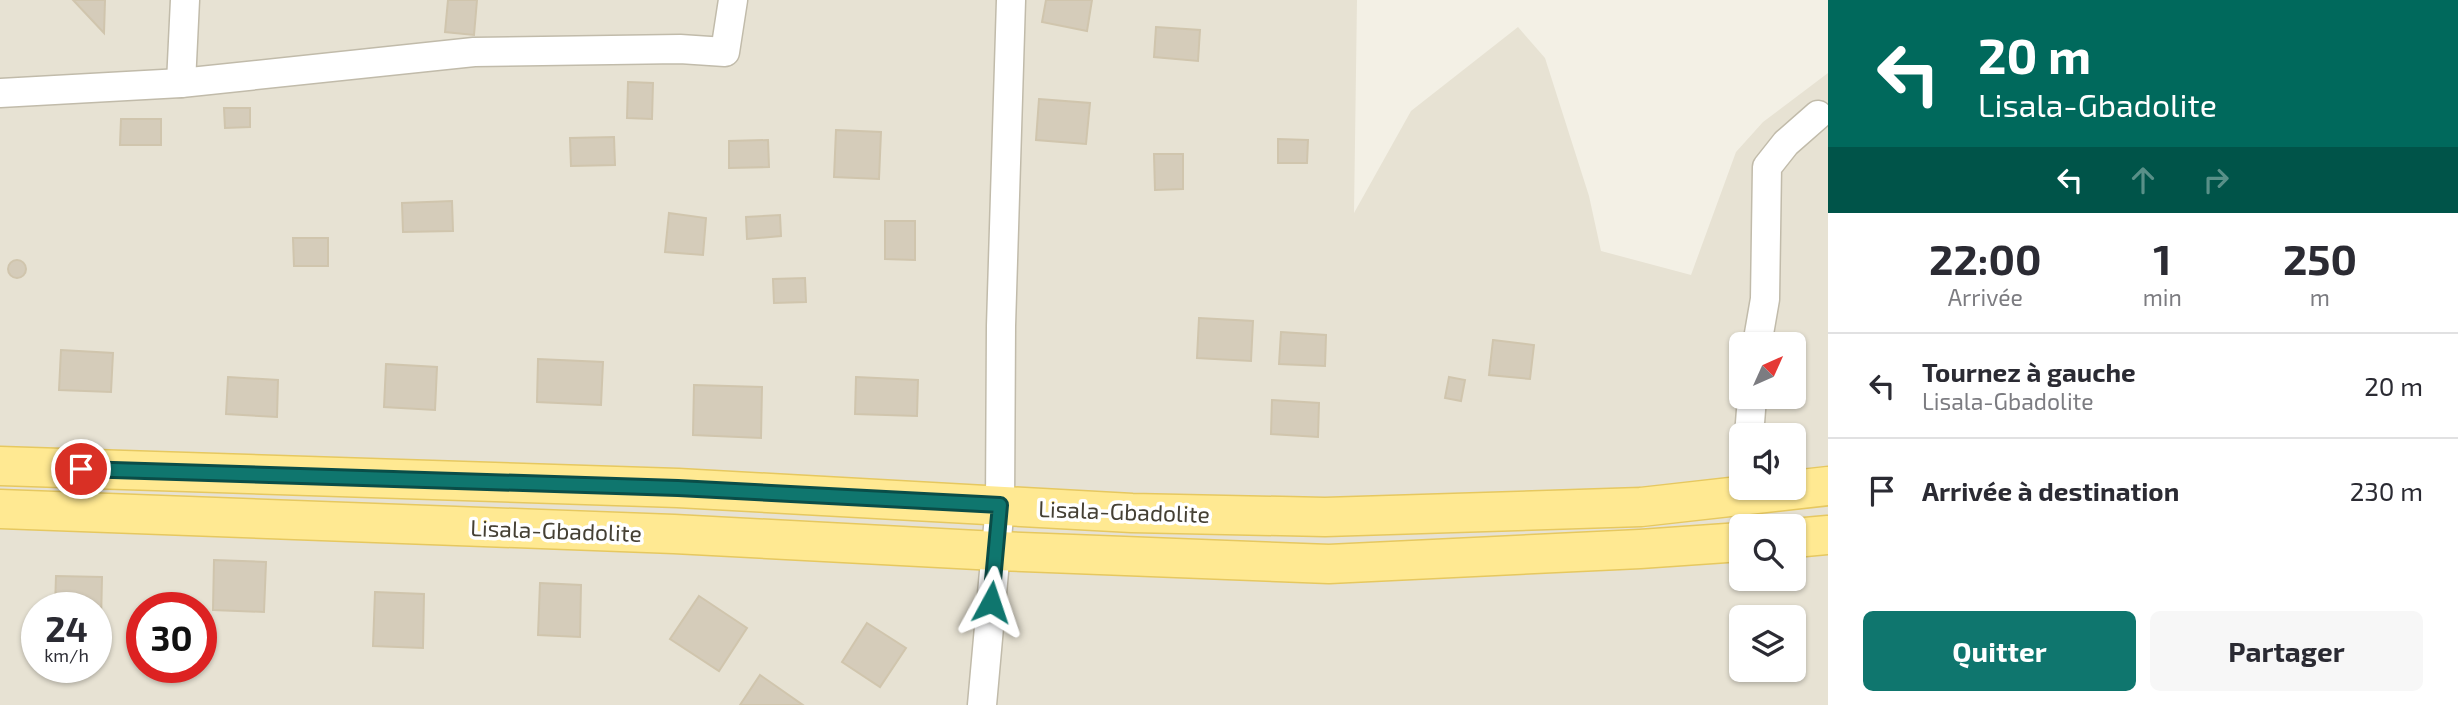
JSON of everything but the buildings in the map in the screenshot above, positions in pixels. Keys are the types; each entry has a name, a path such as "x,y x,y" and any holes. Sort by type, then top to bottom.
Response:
{"main road":[{"name":"Lisala-Gbadolite","path":"0,467 678,488 1132,513 1325,517 1641,507 1729,494"},
{"name":"Lisala-Gbadolite","path":"1806,488 1828,486"},
{"name":"Lisala-Gbadolite","path":"0,509 674,534 996,551 1329,564 1640,549 1729,542"},
{"path":"1806,537 1828,535"}],"street":[{"path":"181,83 185,0"},
{"path":"0,93 181,83 474,52 680,49 725,52 733,0"},
{"path":"982,705 1000,505 1001,326 1011,0"},
{"path":"1759,332 1765,299 1766,167 1786,143 1818,116"}],"shaded area":[{"path":"0,0 1357,0 1354,213 1411,111 1518,27 1545,58 1589,196 1601,251 1691,275 1736,152 1763,122 1828,73 1828,705 0,705"}],"route":[{"path":"81,469 678,488 1000,505 991,602"}]}
